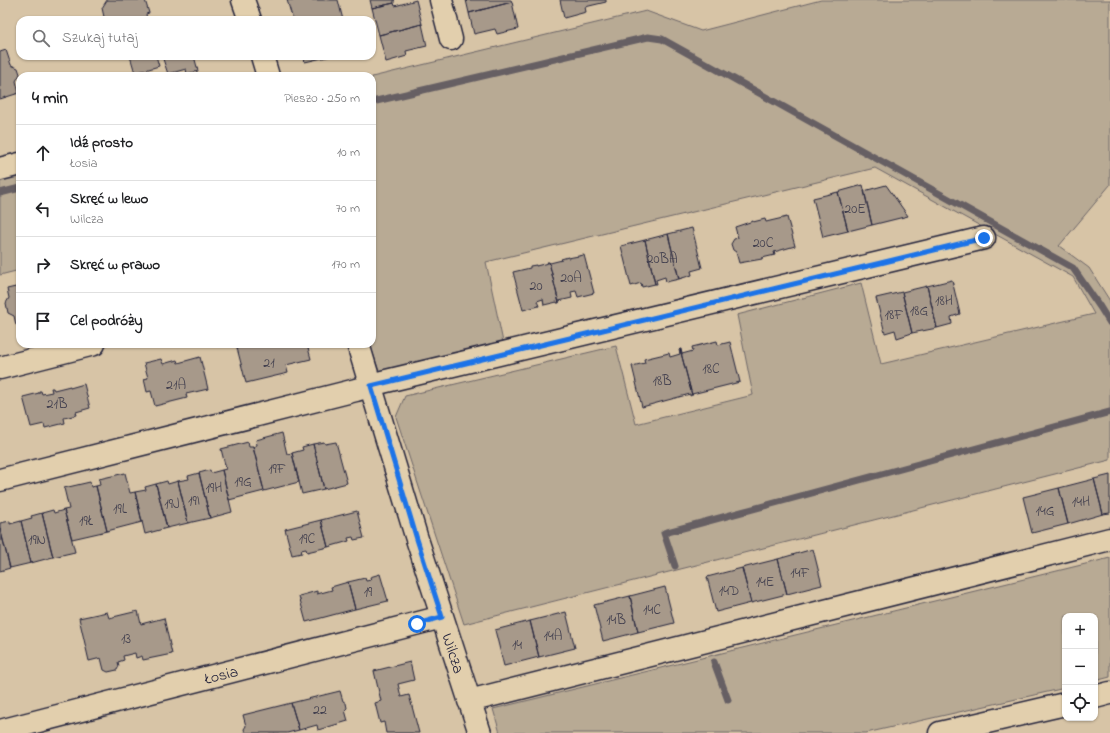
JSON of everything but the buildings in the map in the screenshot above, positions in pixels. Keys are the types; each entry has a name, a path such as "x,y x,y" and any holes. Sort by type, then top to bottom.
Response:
{"street":[{"path":"243,0 249,16"},
{"path":"441,0 451,39"},
{"path":"263,60 267,72"},
{"path":"0,169 16,165"},
{"path":"0,480 371,386 984,238"},
{"path":"0,368 78,348"},
{"name":"Wilcza","path":"359,348 416,536 480,733"},
{"path":"469,701 1110,539"},
{"name":"Łosia","path":"0,731 442,617"},
{"path":"1098,696 1110,693"},
{"path":"940,733 1062,705"}],"shaded area":[{"path":"821,0 1110,0 1110,185 1059,246 1089,268 1110,301 1110,460 464,624 396,417 405,396 616,346 636,424 753,395 737,315 861,283 881,364 1094,314 1073,277 875,168 486,262 503,342 381,377 371,348 376,348 376,76 646,11 701,31"},
{"path":"16,175 16,271 0,275 0,179"},
{"path":"1110,558 1110,677 1098,680 1098,613 1062,613 1062,689 866,733 500,733 493,709"}],"waterway":[{"path":"376,101 648,37 662,39 1073,268 1110,323"},
{"path":"0,193 16,189"},
{"path":"675,566 664,533 1110,412"},
{"path":"714,662 728,700"}],"route":[{"path":"417,624 442,617 371,386 984,238"}]}
